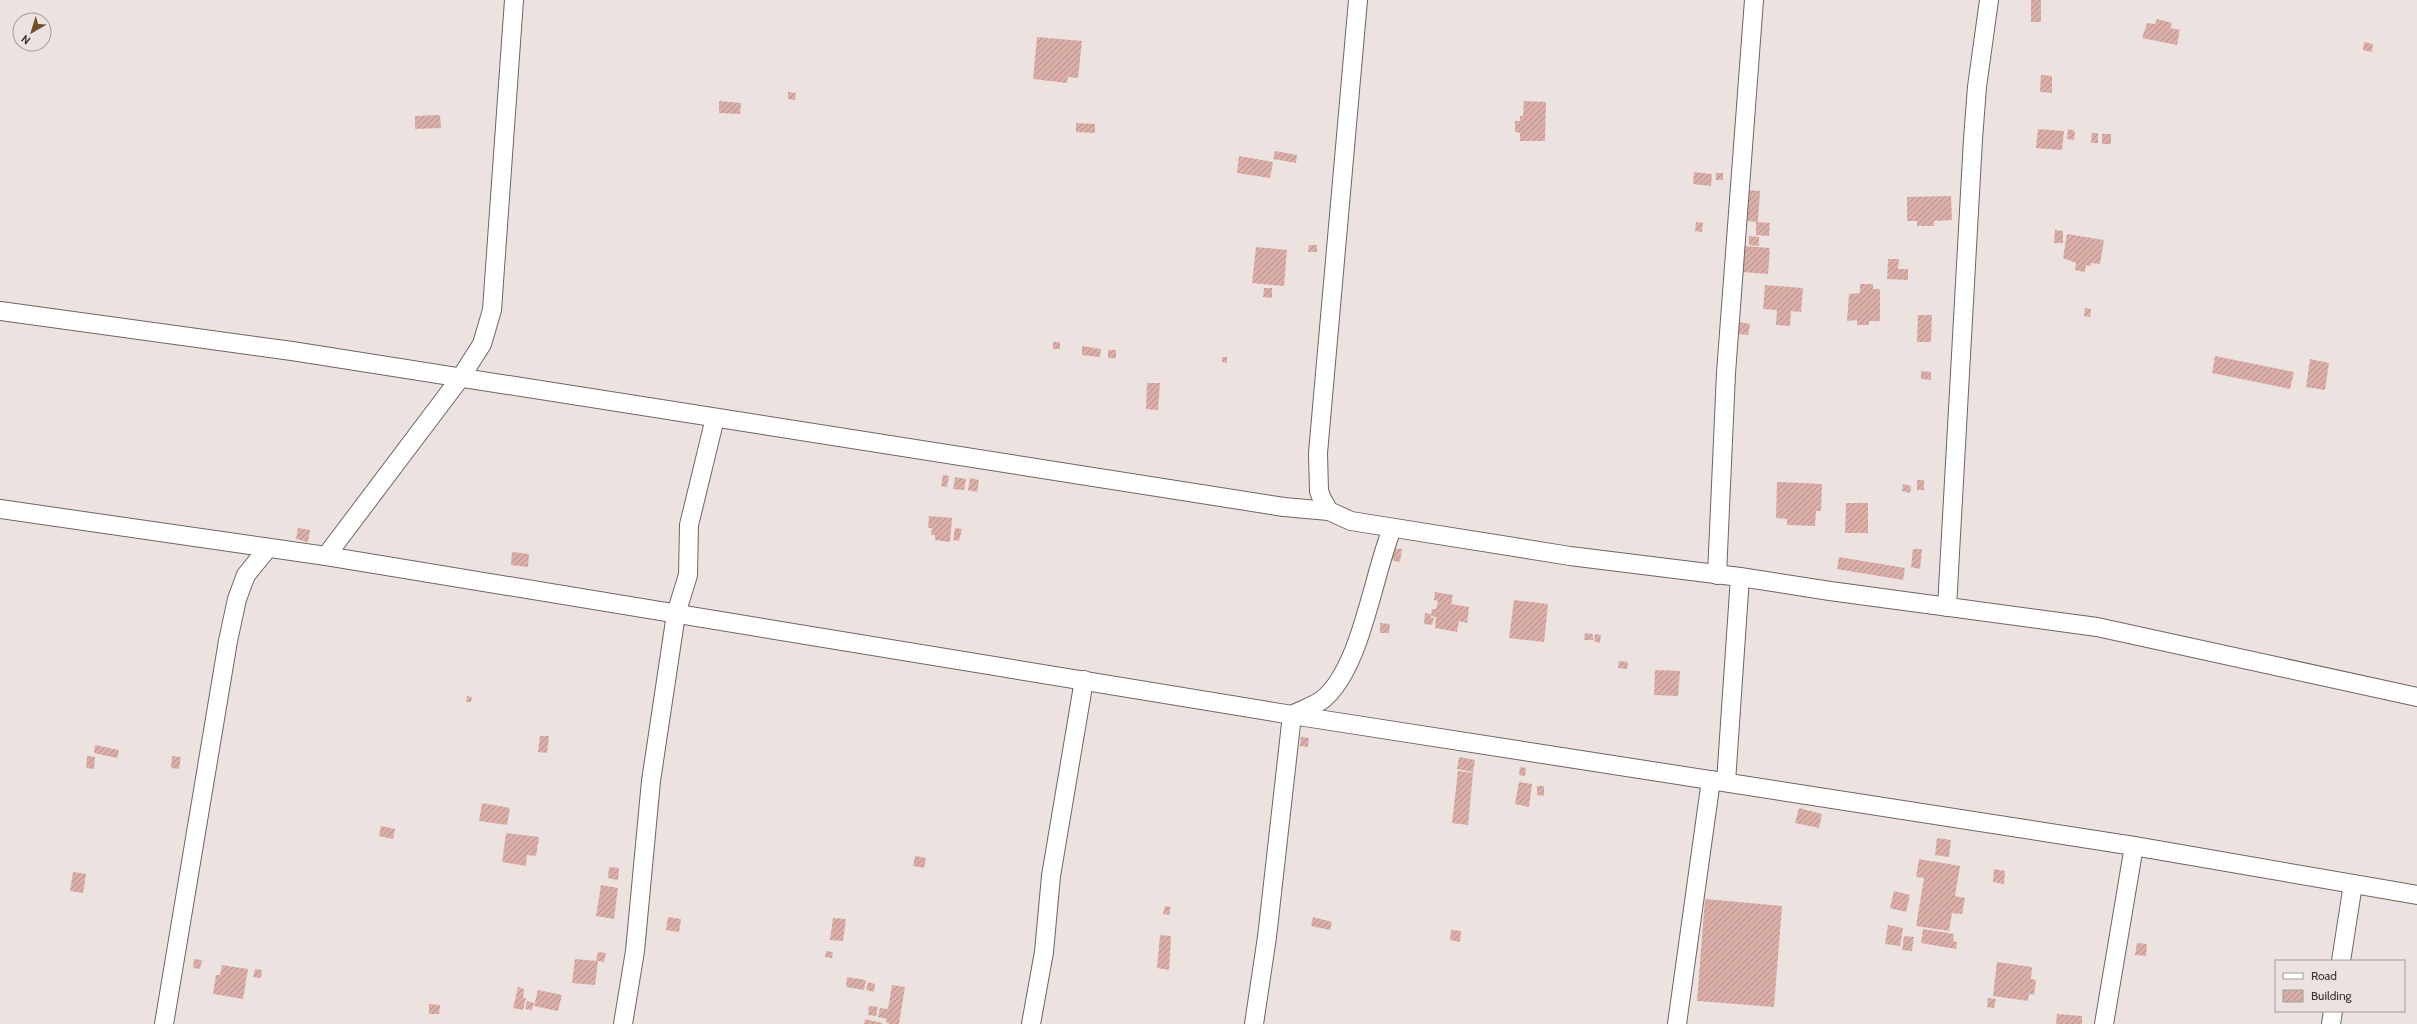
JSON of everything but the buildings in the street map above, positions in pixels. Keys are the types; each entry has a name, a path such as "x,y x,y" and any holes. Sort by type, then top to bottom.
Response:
{"street":[{"path":"326,556 461,378 482,344 492,310 514,0"},
{"path":"1329,511 1319,491 1318,453 1358,0"},
{"path":"1717,575 1726,373 1754,0"},
{"path":"1947,607 1977,87 1989,0"},
{"path":"0,311 292,351 1284,507 1329,511 1351,521 1392,529 1570,556 1740,577 2097,627 2417,697"},
{"path":"623,1024 635,951 651,781 676,614 688,575 689,525 715,418"},
{"path":"0,509 326,556 1292,715 2134,846 2417,895"},
{"path":"1292,715 1322,699 1336,683 1349,661 1367,616 1382,552 1392,529"},
{"path":"164,1024 231,627 237,600 246,575 268,548"},
{"path":"1677,1024 1718,781 1740,577"},
{"path":"1031,1024 1044,952 1051,876 1084,680"},
{"path":"1254,1024 1267,937 1292,715"},
{"path":"2104,1024 2134,846"},
{"path":"2341,960 2353,884"},
{"path":"2331,1024 2333,1012"}]}
